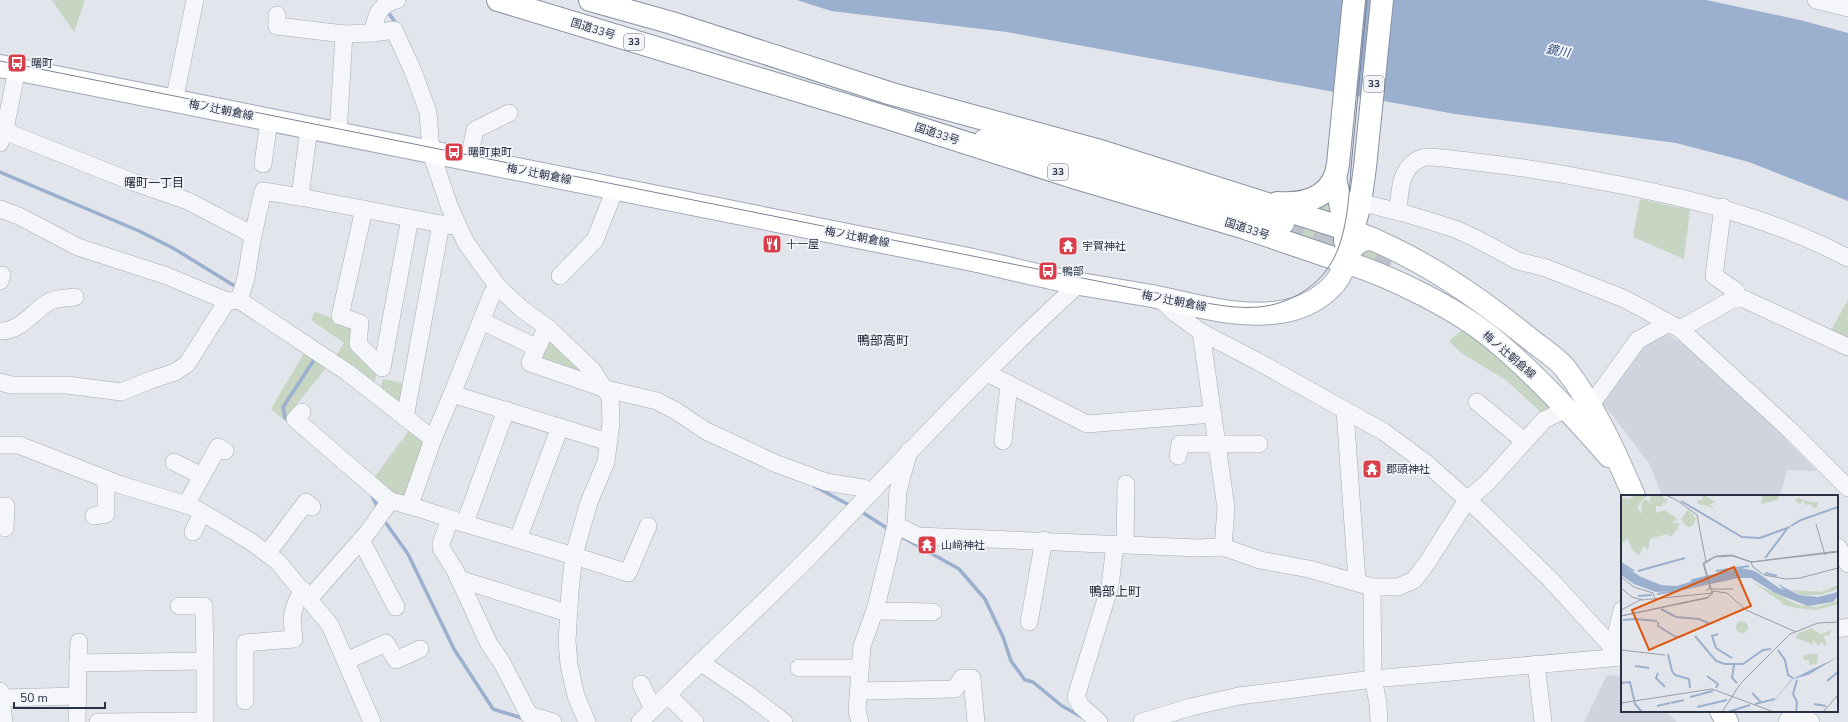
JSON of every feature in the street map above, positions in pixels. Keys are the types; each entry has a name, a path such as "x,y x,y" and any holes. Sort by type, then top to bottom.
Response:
{"main road":[{"name":"国道33号","path":"498,0 885,117 1073,177 1242,227 1345,262"},
{"path":"590,0 672,23 892,94 1067,159"},
{"path":"892,94 1097,150 1349,229 1337,175 1354,0"},
{"name":"33","path":"1345,262 1349,229 1360,204 1382,0"},
{"name":"梅ノ辻朝倉線","path":"8,68 968,259 1079,284 1246,314 1286,311 1308,304 1323,295 1341,275 1345,262 1393,281 1446,307 1497,342 1566,409 1596,430"},
{"path":"885,117 1067,159 1283,223"},
{"path":"1256,200 1294,204 1314,198 1324,192 1337,175"},
{"name":"梅ノ辻朝倉線","path":"1349,229 1373,239 1458,284 1509,322 1564,368 1590,406 1596,430 1624,473 1634,495"},
{"path":"1345,262 1352,249 1360,240 1373,239"},
{"path":"1391,263 1450,293 1477,310 1522,347 1551,374 1596,430"},
{"path":"1722,712 1728,722"}],"street":[{"path":"174,101 196,0"},
{"path":"1816,0 1848,8"},
{"path":"373,33 375,20 390,3"},
{"path":"278,15 277,26 344,34 373,33 394,30 413,71 428,112 431,153 458,227 466,243 498,287 523,310 546,327 592,370 610,397 611,423 606,462 589,502 574,555 569,611 567,640 569,665 576,696 586,722"},
{"path":"338,134 344,34"},
{"path":"8,68 2,137 188,201 253,235"},
{"path":"469,160 475,130 509,113"},
{"path":"264,164 269,120"},
{"path":"300,197 309,128"},
{"path":"1398,212 1402,178 1411,163 1423,157 1549,171 1658,192 1723,207 1776,226 1848,258"},
{"path":"1337,175 1342,195 1351,201 1398,212 1455,229 1518,261 1546,268 1625,299 1674,326 1784,424 1848,488"},
{"path":"560,276 595,240 616,189"},
{"path":"0,382 11,385 67,385 122,392 175,372 187,364 233,301 246,278 253,235 263,191 458,227"},
{"path":"1723,207 1714,276 1736,291 1737,299"},
{"path":"0,209 19,216 78,247 168,276 233,301 347,372 433,439"},
{"path":"364,209 340,316 360,323 358,344 382,368"},
{"path":"375,394 382,368 410,218"},
{"path":"405,418 440,224"},
{"path":"640,722 811,555 909,451 1034,325 1079,284"},
{"path":"410,505 433,439 492,294 498,287"},
{"path":"0,331 5,332 23,323 49,301 75,297"},
{"path":"1158,297 1175,313 1201,332 1257,360 1384,432 1426,464 1467,500 1550,579 1618,654"},
{"path":"1590,406 1638,340 1674,326 1733,299 1744,299 1848,347"},
{"path":"482,321 537,348"},
{"path":"546,327 530,363 606,389 657,401 676,411 706,431 777,464 826,482 863,488 870,492"},
{"path":"1201,332 1226,508 1223,547"},
{"path":"987,372 1087,424 1213,414"},
{"path":"1003,441 1009,384"},
{"path":"452,394 608,442"},
{"path":"1477,402 1524,441"},
{"path":"895,531 918,536 966,539 1044,540 1197,548 1223,547 1260,560 1309,569 1364,584 1398,587 1414,580 1427,563 1467,500 1487,483 1544,420 1566,409"},
{"path":"506,410 457,521 441,544 489,644 501,661 529,715 553,722"},
{"path":"1345,411 1373,679 1378,703 1379,722"},
{"path":"302,412 294,420 383,509"},
{"path":"518,539 560,427"},
{"path":"1178,456 1180,444 1259,444"},
{"path":"0,445 19,446 106,479 186,505 250,540 278,562 330,625 372,722"},
{"path":"186,505 218,447 225,451"},
{"path":"860,722 857,710 862,646 875,611 895,531 898,491 909,451"},
{"path":"174,462 202,476"},
{"path":"94,516 106,514 106,479"},
{"path":"1099,722 1081,706 1076,697 1110,586 1120,544 1126,484"},
{"path":"267,554 305,502"},
{"path":"245,701 245,643 294,639 292,617 294,606 361,540 383,509 410,505 457,521 574,555 628,573 648,526"},
{"path":"0,506 6,506 5,528"},
{"path":"193,532 202,513"},
{"path":"361,540 396,607"},
{"path":"1029,622 1044,540"},
{"path":"1838,547 1848,564"},
{"path":"459,579 561,611 569,611"},
{"path":"98,722 205,721 204,606 179,606"},
{"path":"875,611 933,612"},
{"path":"1618,654 1621,621"},
{"path":"77,722 79,642"},
{"path":"346,661 386,643 396,660 420,649"},
{"path":"1142,722 1191,707 1239,696 1373,679 1536,664 1618,654"},
{"path":"78,663 205,661"},
{"path":"700,662 746,693 784,722"},
{"path":"1536,664 1544,722"},
{"path":"799,668 860,668"},
{"path":"859,691 955,690 962,678 972,678 976,722"},
{"path":"641,684 653,709"},
{"path":"4,722 1,694 78,696"},
{"path":"668,695 695,722"},
{"path":"1787,722 1793,712"},
{"path":"1799,712 1811,722"}],"shaded area":[{"path":"1664,332 1712,363 1817,471 1787,470 1780,495 1662,495 1649,463 1599,398 1642,342"},
{"path":"1607,675 1621,676 1621,712 1667,712 1677,722 1584,722"}],"green space":[{"path":"52,0 85,0 74,32"},
{"path":"1331,199 1338,216 1317,210"},
{"path":"1640,199 1690,210 1684,259 1633,237"},
{"path":"1290,219 1327,234 1323,239 1284,235"},
{"path":"1372,249 1394,255 1387,271 1369,260 1365,255 1366,251"},
{"path":"1848,300 1848,342 1830,332"},
{"path":"315,312 355,326 378,370 373,387 335,357 344,343 311,320"},
{"path":"1463,329 1487,346 1559,410 1546,417 1506,380 1461,353 1449,341"},
{"path":"546,334 586,373 535,360"},
{"path":"304,353 326,368 284,420 271,409"},
{"path":"383,379 408,384 400,410 379,393"},
{"path":"410,429 424,438 426,448 404,498 387,492 373,479"}],"water":[{"name":"鏡川","path":"797,0 1706,0 1800,20 1848,33 1848,201 1749,162 1676,143 1455,114 1007,32 831,11"}],"waterway":[{"path":"386,9 397,25"},
{"path":"0,172 139,231 173,248 238,288"},
{"path":"290,422 285,418 283,407 314,360"},
{"path":"814,486 851,506"},
{"path":"371,494 378,508"},
{"path":"860,511 890,530"},
{"path":"383,519 408,554 454,649 493,709 525,719"},
{"path":"902,537 959,569 985,599 1003,637 1011,661 1025,680 1033,682 1062,706 1082,717"}],"tunnel":[{"path":"1283,223 1391,263"}],"tram line":[{"path":"0,61 1195,301 1247,308 1282,302 1303,292 1321,277 1334,258 1339,246 1348,208 1367,0"}],"place":[{"name":"曙町","path":"17,63"},
{"name":"曙町東町","path":"454,152"},
{"name":"十一屋","path":"772,244"},
{"name":"宇賀神社","path":"1068,246"},
{"name":"鴨部","path":"1048,271"},
{"name":"郡頭神社","path":"1372,469"},
{"name":"山﨑神社","path":"927,545"}],"district":[{"name":"曙町一丁目","path":"154,183"},
{"name":"鴨部高町","path":"883,341"},
{"name":"鴨部上町","path":"1115,592"}]}
